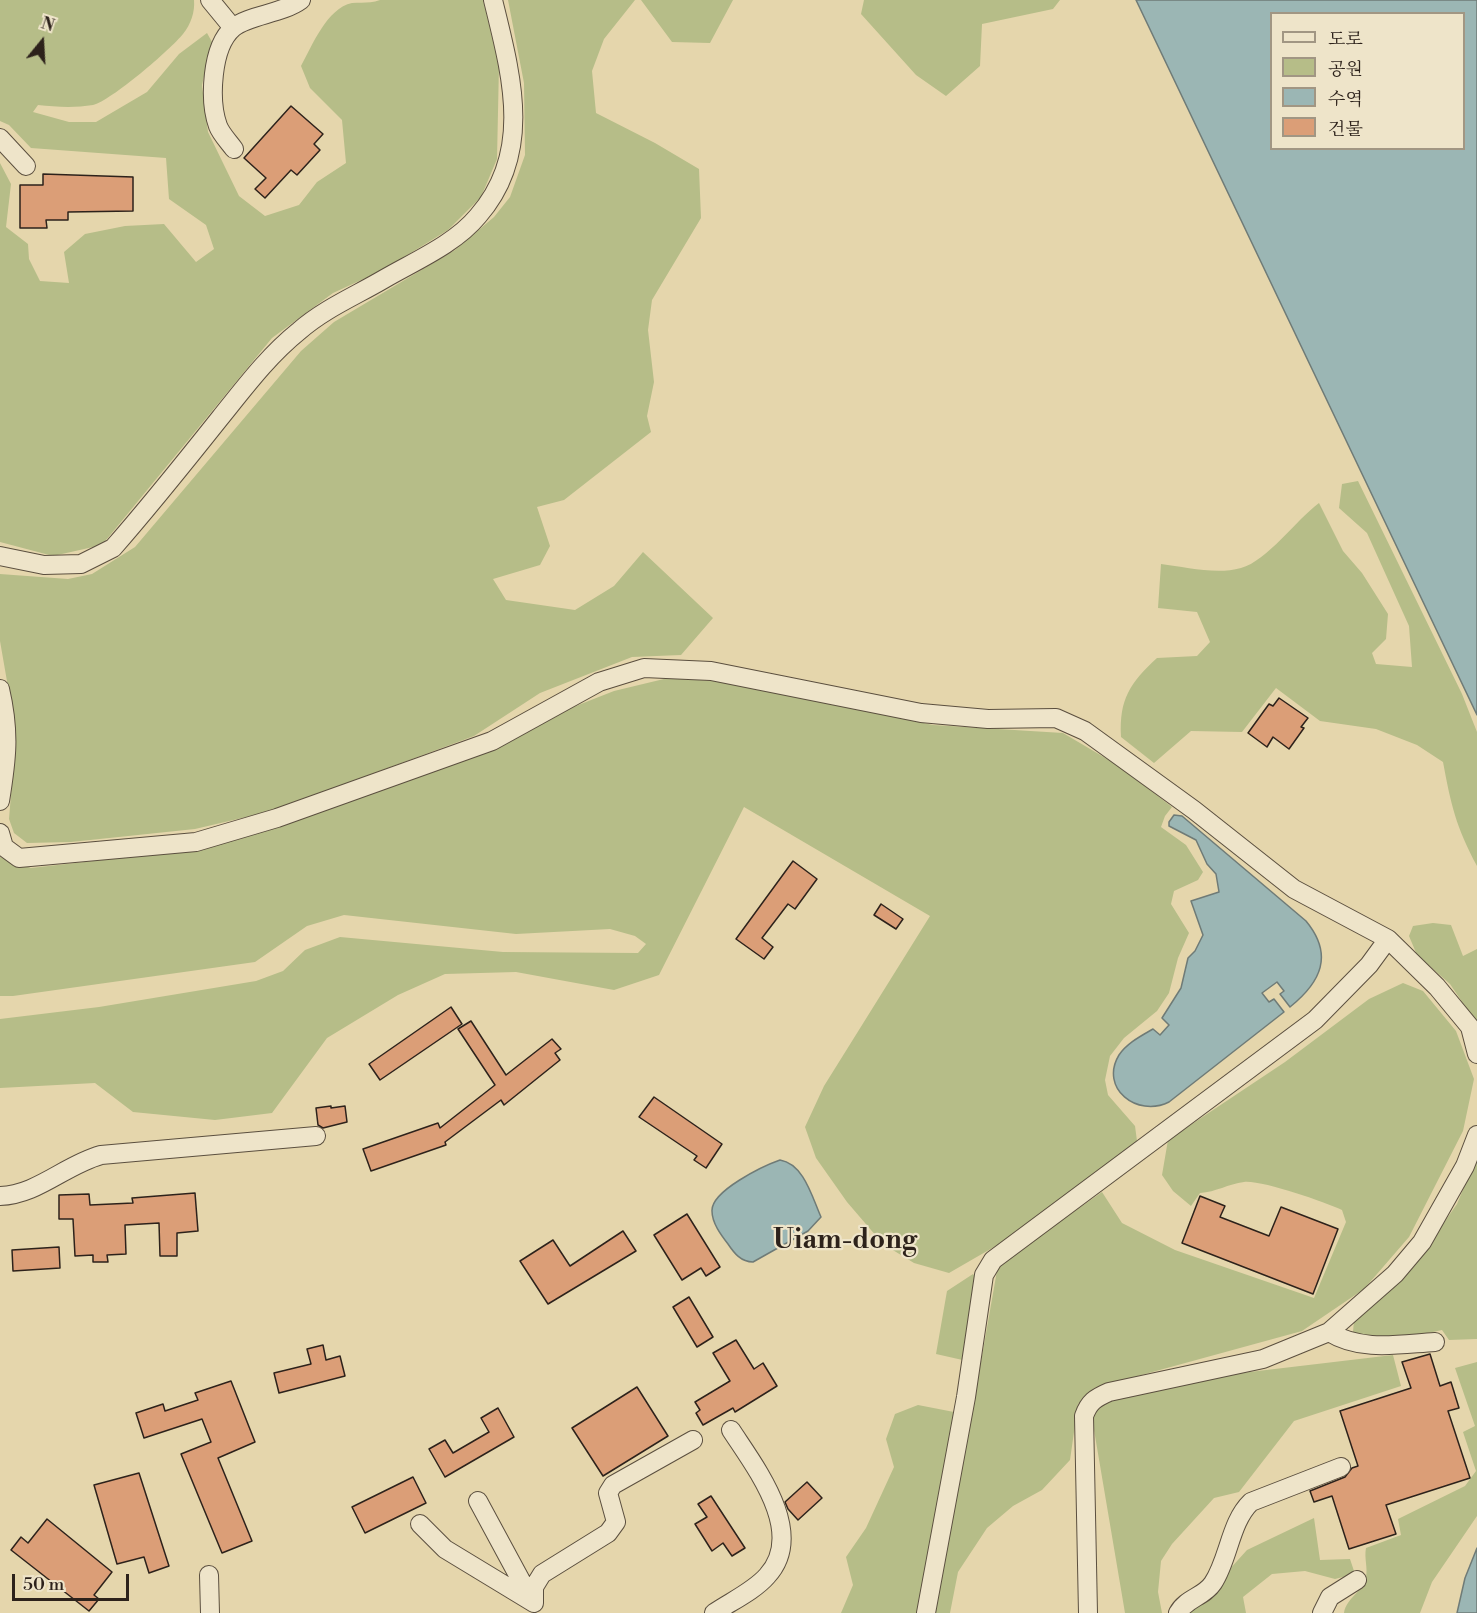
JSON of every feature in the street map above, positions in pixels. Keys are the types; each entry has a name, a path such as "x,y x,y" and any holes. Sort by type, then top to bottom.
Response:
{"street":[{"path":"210,0 233,28"},
{"path":"234,149 218,127 212,91 215,68 222,46 233,28 291,8 302,0"},
{"path":"0,556 44,565 81,564 113,548 266,361 300,330 333,306 442,246 478,218 497,190 507,167 513,138 512,80 493,0"},
{"path":"0,138 26,166"},
{"path":"0,833 4,847 19,858 196,842 277,819 492,741 599,682 644,668 711,671 921,713 988,718 1056,718 1085,731 1120,756 1294,889 1388,939 1437,987 1470,1027 1477,1054"},
{"path":"0,689 8,722 7,755 0,801"},
{"path":"926,1613 966,1397 984,1275 993,1260 1315,1020 1369,965 1388,939"},
{"path":"1088,1613 1084,1416 1088,1406 1095,1398 1109,1392 1263,1359 1329,1332 1395,1274 1422,1242 1465,1166 1477,1135"},
{"path":"0,1196 27,1192 83,1160 101,1155 316,1136"},
{"path":"1329,1332 1353,1343 1368,1345 1436,1342"},
{"path":"714,1613 767,1577 778,1560 781,1533 772,1494 731,1430"},
{"path":"537,1608 534,1587 542,1574 608,1533 616,1522 608,1493 613,1485 693,1440"},
{"path":"1178,1613 1183,1604 1201,1595 1215,1580 1243,1512 1251,1502 1341,1467"},
{"path":"478,1501 537,1608"},
{"path":"420,1524 445,1549 537,1608"},
{"path":"209,1575 210,1613"},
{"path":"1322,1613 1330,1597 1357,1580"}],"green space":[{"path":"0,0 194,0 192,18 183,34 126,85 93,105 66,107 38,105 33,112 69,122 96,122 147,92 179,54 207,33 212,42 202,85 208,132 239,196 265,216 299,205 317,182 346,163 342,120 310,88 301,66 321,29 343,6 380,0 483,0 499,65 497,159 481,197 448,230 383,270 333,293 272,338 102,545 53,556 0,542 0,163 11,184 6,227 28,244 29,259 40,281 69,283 64,252 85,234 125,226 164,224 196,262 214,249 206,225 169,199 166,158 31,148 9,125 0,121"},
{"path":"508,0 635,0 604,39 592,71 596,113 655,143 699,169 701,218 652,300 648,330 654,382 647,416 651,432 564,500 537,507 550,546 540,565 493,579 506,600 575,610 614,586 643,552 713,618 681,655 632,657 540,693 474,736 272,811 195,829 71,842 27,843 14,833 9,819 16,733 0,641 0,574 68,579 92,574 135,547 301,351 334,322 455,250 494,217 510,197 525,155 524,83"},
{"path":"641,0 733,0 710,43 672,42"},
{"path":"864,0 1060,0 1053,9 982,24 980,66 946,96 916,75 861,14"},
{"path":"1358,481 1462,694 1477,732 1477,866 1455,816 1443,762 1417,745 1376,729 1320,721 1276,688 1242,732 1191,731 1154,763 1121,737 1124,702 1133,684 1148,667 1157,658 1197,656 1210,642 1197,612 1158,608 1161,564 1211,571 1241,568 1251,564 1271,549 1319,503 1343,551 1362,573 1388,614 1386,639 1372,653 1376,664 1412,667 1409,626 1367,533 1339,508 1342,484"},
{"path":"668,678 729,682 933,725 1063,733 1119,766 1172,807 1161,827 1186,845 1203,872 1198,880 1174,891 1171,904 1189,933 1178,958 1169,993 1157,1011 1124,1038 1110,1056 1105,1080 1108,1095 1135,1126 1137,1141 1013,1236 949,1273 914,1263 883,1244 847,1202 816,1158 805,1127 824,1086 930,916 744,807 659,975 614,990 516,972 445,974 398,995 327,1038 272,1113 215,1120 133,1112 95,1083 0,1088 0,1019 99,1007 256,981 283,971 305,950 340,937 503,952 638,953 646,944 635,936 610,929 516,934 344,915 307,926 255,962 0,996 0,857 31,868 200,849 281,825 500,747 558,713 614,691"},
{"path":"1433,923 1451,925 1463,956 1477,949 1477,1024 1450,984 1417,955 1409,936 1413,926"},
{"path":"1403,983 1423,991 1456,1031 1474,1079 1463,1131 1409,1237 1364,1289 1302,1331 1094,1388 1078,1404 1070,1460 1042,1490 1013,1506 987,1528 958,1572 950,1613 931,1613 964,1458 998,1265 1102,1192 1122,1223 1175,1250 1314,1298 1346,1222 1342,1210 1308,1197 1253,1182 1233,1184 1200,1193 1191,1206 1173,1191 1162,1175 1168,1140 1285,1062 1369,999"},
{"path":"1477,1156 1477,1339 1449,1340 1442,1330 1385,1339 1353,1332 1354,1320 1417,1261 1457,1204"},
{"path":"973,1274 977,1279 967,1361 936,1354 947,1291"},
{"path":"1393,1355 1401,1386 1294,1421 1239,1492 1214,1498 1172,1544 1161,1561 1158,1592 1162,1613 1125,1613 1092,1418 1099,1405 1112,1398 1241,1373"},
{"path":"1477,1362 1477,1516 1432,1582 1420,1613 1344,1613 1348,1603 1364,1582 1366,1548 1401,1535 1398,1519 1465,1486 1476,1471 1463,1432 1475,1426 1455,1368"},
{"path":"918,1405 954,1412 917,1613 841,1613 853,1585 846,1557 866,1528 894,1467 886,1439 895,1414"},
{"path":"1314,1518 1320,1560 1350,1559 1355,1574 1335,1579 1305,1571 1272,1574 1243,1597 1246,1613 1190,1613 1247,1550"}],"water":[{"path":"1136,0 1477,0 1477,715"},
{"path":"1174,815 1182,816 1306,921 1320,945 1321,957 1316,978 1301,998 1290,1007 1280,994 1284,991 1277,982 1262,993 1269,1002 1274,999 1284,1012 1169,1102 1157,1106 1145,1106 1124,1097 1114,1079 1114,1067 1119,1055 1130,1043 1153,1029 1160,1035 1169,1025 1162,1018 1181,988 1188,958 1195,951 1203,935 1191,901 1219,892 1216,874 1207,864 1196,840 1169,826"},
{"path":"780,1160 795,1168 801,1175 821,1217 808,1231 753,1262 745,1260 733,1251 717,1229 712,1215 714,1203 720,1195 739,1180"},
{"path":"1477,1548 1477,1613 1457,1613 1465,1578"}],"building":[{"path":"291,106 323,134 314,144 320,150 297,175 291,170 265,198 255,189 266,178 244,158"},
{"path":"43,174 133,177 133,211 68,212 68,220 46,220 47,228 20,228 20,185 43,185"},
{"path":"1279,698 1308,718 1301,727 1304,728 1289,749 1273,737 1267,747 1248,733 1269,704 1273,706"},
{"path":"793,861 817,879 795,909 788,904 762,938 773,947 764,959 736,939"},
{"path":"881,904 903,919 896,929 874,915"},
{"path":"451,1007 462,1024 380,1080 369,1064"},
{"path":"471,1021 506,1075 552,1039 561,1049 555,1053 560,1060 504,1105 501,1100 445,1142 446,1145 371,1171 363,1149 438,1123 440,1128 495,1085 458,1029"},
{"path":"654,1097 722,1144 706,1168 694,1160 697,1156 639,1117"},
{"path":"331,1106 331,1108 345,1106 347,1122 323,1128 318,1125 316,1108"},
{"path":"195,1193 198,1231 177,1233 177,1256 160,1256 159,1223 125,1225 126,1254 107,1255 108,1262 93,1262 93,1255 75,1256 73,1219 59,1219 59,1195 89,1194 90,1205 133,1203 132,1198"},
{"path":"1200,1196 1225,1206 1220,1217 1269,1236 1281,1207 1338,1229 1313,1294 1182,1243"},
{"path":"687,1214 720,1267 706,1276 701,1268 682,1280 654,1235"},
{"path":"623,1231 636,1251 548,1304 520,1261 553,1240 570,1266"},
{"path":"59,1247 60,1268 13,1271 12,1250"},
{"path":"689,1297 713,1337 697,1347 673,1307"},
{"path":"736,1340 754,1369 763,1363 777,1386 735,1412 733,1408 703,1425 696,1413 700,1410 695,1402 730,1381 713,1353"},
{"path":"323,1345 326,1360 340,1356 345,1376 279,1393 274,1373 311,1364 307,1349"},
{"path":"1430,1354 1440,1386 1451,1382 1459,1408 1448,1411 1470,1478 1386,1505 1396,1534 1349,1549 1332,1496 1314,1502 1310,1491 1345,1477 1352,1468 1358,1466 1340,1411 1411,1388 1402,1362"},
{"path":"231,1381 255,1442 218,1458 252,1541 222,1553 181,1454 211,1442 202,1419 144,1438 136,1413 163,1404 165,1411 198,1400 195,1393"},
{"path":"637,1387 668,1436 603,1476 572,1428"},
{"path":"498,1408 514,1437 445,1477 429,1449 445,1440 453,1453 489,1432 481,1418"},
{"path":"139,1473 169,1566 149,1573 144,1557 117,1564 94,1485"},
{"path":"413,1477 426,1503 365,1533 352,1507"},
{"path":"807,1482 822,1498 798,1520 785,1502"},
{"path":"711,1496 745,1548 732,1556 723,1543 712,1551 695,1524 707,1517 698,1504"},
{"path":"47,1519 112,1572 94,1595 99,1599 89,1611 11,1550 21,1537 28,1543"}],"district":[{"name":"Uiam-dong","path":"845,1242"}]}
